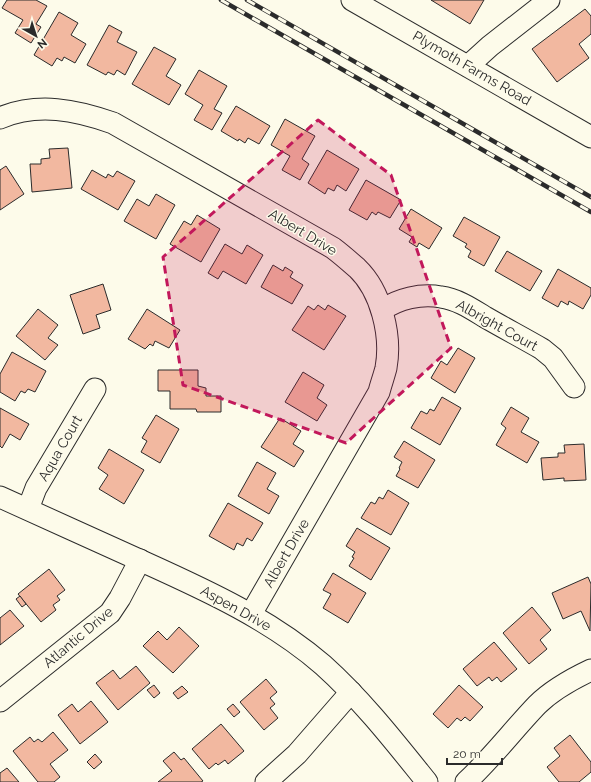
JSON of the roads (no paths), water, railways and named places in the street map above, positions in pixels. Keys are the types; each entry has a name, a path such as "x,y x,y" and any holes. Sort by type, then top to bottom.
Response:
{"street":[{"name":"Plymoth Farms Road","path":"352,0 591,137"},
{"path":"468,66 490,46 549,0"},
{"name":"Albert Drive","path":"2,112 44,109 71,110 88,114 113,123 333,248 358,269 372,288 382,310 386,327 386,368 379,392 251,614"},
{"name":"Albright Court","path":"382,310 391,304 405,299 427,296 442,297 463,304 542,349 553,358 574,387"},
{"name":"Aqua Court","path":"28,510 36,488 95,388"},
{"name":"Aspen Drive","path":"0,497 198,586 251,614 284,636 322,664 351,692 372,715 427,782"},
{"name":"Atlantic Drive","path":"0,702 110,613 120,598 140,560"},
{"path":"466,782 480,769 538,704 571,680 591,670"},
{"path":"266,782 297,754 351,692"}],"railway":[{"path":"221,0 591,212"},
{"path":"247,0 591,197"}]}
